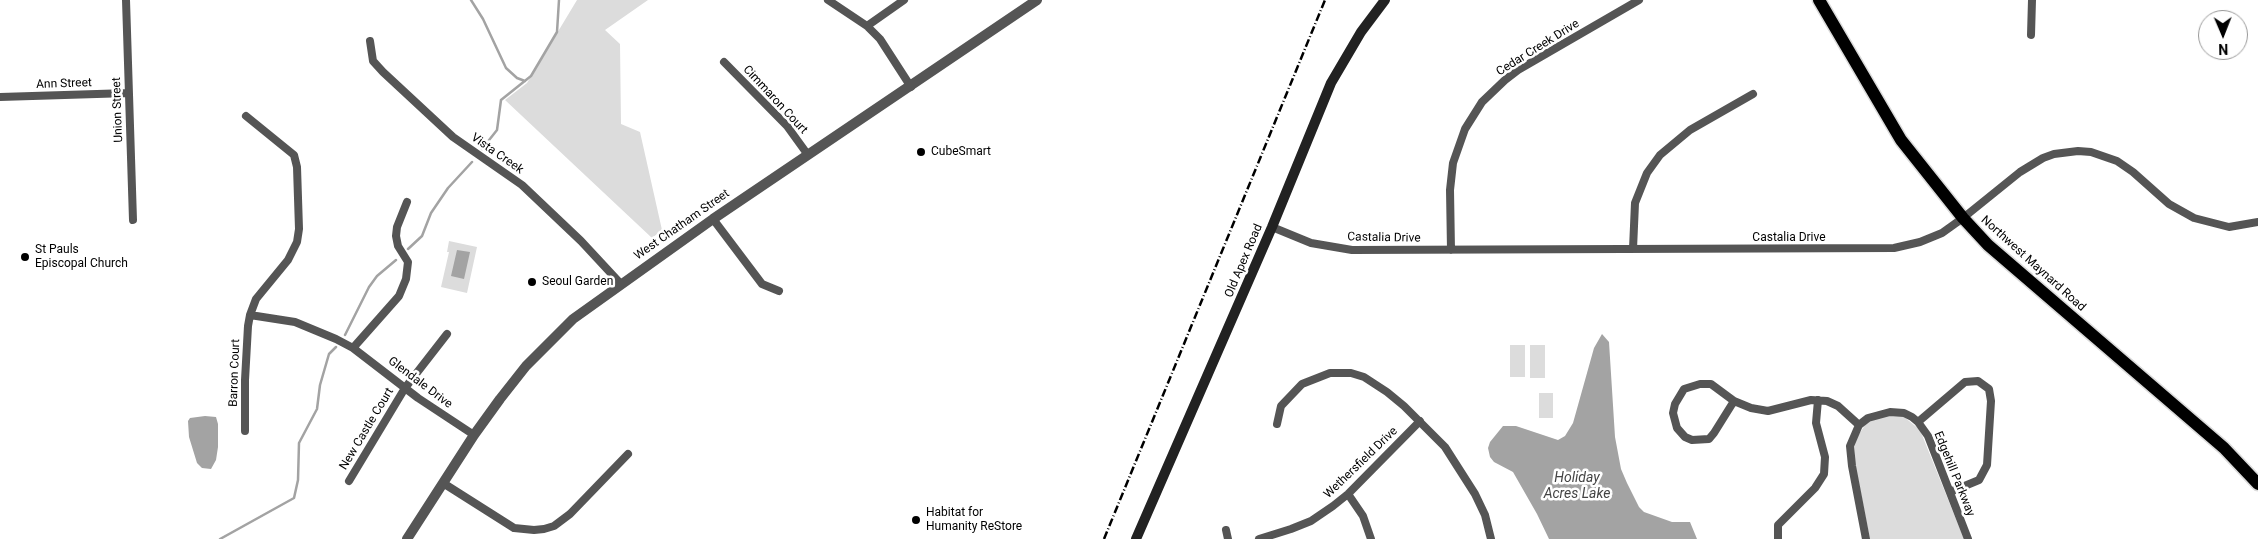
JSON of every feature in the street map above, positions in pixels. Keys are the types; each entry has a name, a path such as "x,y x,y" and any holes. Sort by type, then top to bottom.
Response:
{"main road":[{"name":"Old Apex Road","path":"1136,539 1272,227 1332,83 1361,32 1385,0"},
{"name":"Northwest Maynard Road","path":"1819,0 1901,140 1963,218 1988,245 2224,448 2258,484"}],"street":[{"name":"Union Street","path":"126,0 133,220"},
{"path":"828,0 867,26 880,39 910,87"},
{"path":"867,26 904,0"},
{"name":"West Chatham Street","path":"407,539 474,435 526,366 573,319 620,283 713,219 1038,0"},
{"name":"Cedar Creek Drive","path":"1451,250 1450,190 1453,163 1465,129 1482,102 1518,70 1639,0"},
{"path":"2031,34 2032,0"},
{"name":"Vista Creek","path":"370,41 373,61 383,72 453,137 522,186 580,241 620,283"},
{"name":"Cimmaron Court","path":"724,62 787,126 808,155"},
{"name":"Ann Street","path":"0,97 129,93"},
{"path":"1632,249 1635,203 1647,173 1660,155 1690,130 1753,94"},
{"path":"246,116 294,156 298,175 297,242 288,260 256,299 250,315"},
{"name":"Castalia Drive","path":"1272,227 1311,243 1342,249 1894,248 1933,237 1963,218 2032,164 2054,154 2078,151 2091,152 2117,161 2169,204 2194,218 2230,227 2258,222"},
{"path":"353,348 398,296 406,279 408,262 398,246 396,236 397,226 407,202"},
{"path":"713,219 762,284 779,291"},
{"name":"Glendale Drive","path":"250,315 295,322 353,348 405,388 474,435"},
{"name":"Barron Court","path":"245,431 245,380 250,315"},
{"name":"New Castle Court","path":"348,481 405,388 447,334"},
{"path":"1277,424 1281,406 1302,384 1330,373 1341,372 1364,377 1376,384 1420,421 1445,447 1469,482 1485,515 1491,539"},
{"path":"1918,422 1965,382 1978,381 1989,389 1991,401 1987,465 1979,480 1950,492"},
{"path":"1734,401 1714,433 1708,439 1692,440 1685,437 1677,428 1674,413 1675,404 1684,389 1700,384 1711,384 1734,401 1750,408 1768,411 1818,400 1827,401 1838,406 1859,425 1852,440 1850,455 1866,539"},
{"path":"1778,539 1778,525 1814,488 1824,474 1825,456 1816,423 1818,400"},
{"name":"Edgehill Parkway","path":"1859,425 1873,416 1890,412 1904,413 1918,422 1928,436 1968,539"},
{"name":"Wethersfield Drive","path":"1259,539 1311,521 1348,494 1420,421"},
{"path":"443,483 514,528 544,529 554,526 570,514 628,454"},
{"path":"1348,494 1363,516 1371,539"},
{"path":"1226,530 1228,539"}],"shaded area":[{"path":"577,0 648,0 605,30 620,44 621,124 640,132 662,230 652,238 505,100 527,83"},
{"path":"449,241 477,247 467,293 441,287 449,252 447,252"},
{"path":"1510,345 1525,345 1525,377 1510,377"},
{"path":"1530,345 1545,345 1545,378 1530,378"},
{"path":"1539,393 1553,393 1553,418 1539,418"},
{"path":"1893,414 1903,416 1920,430 1964,539 1870,539 1855,464 1854,441 1868,421"}],"water":[{"path":"457,250 470,252 464,279 451,276"},
{"name":"Holiday Acres Lake","path":"1602,334 1609,342 1615,437 1621,469 1627,483 1639,507 1644,512 1672,522 1690,522 1697,539 1549,539 1513,472 1494,462 1490,457 1488,448 1490,442 1503,426 1516,426 1558,440 1565,436 1573,423 1594,348"},
{"path":"216,417 218,424 216,460 211,469 202,468 197,463 189,437 188,421 190,418"}],"waterway":[{"path":"471,0 483,19 506,68 517,78 525,81"},
{"path":"482,149 497,130 501,100 531,76 557,32 559,0"},
{"path":"408,249 422,236 431,213 448,188 472,162"},
{"path":"345,335 369,287 377,276 396,260"},
{"path":"220,539 294,498 298,480 299,443 317,409 320,385 329,354 336,347"}],"railway":[{"path":"1104,539 1325,0"}],"place":[{"name":"CubeSmart","path":"921,152"},
{"name":"St Pauls Episcopal Church","path":"25,257"},
{"name":"Seoul Garden","path":"532,282"},
{"name":"Habitat for Humanity ReStore","path":"916,520"}]}
